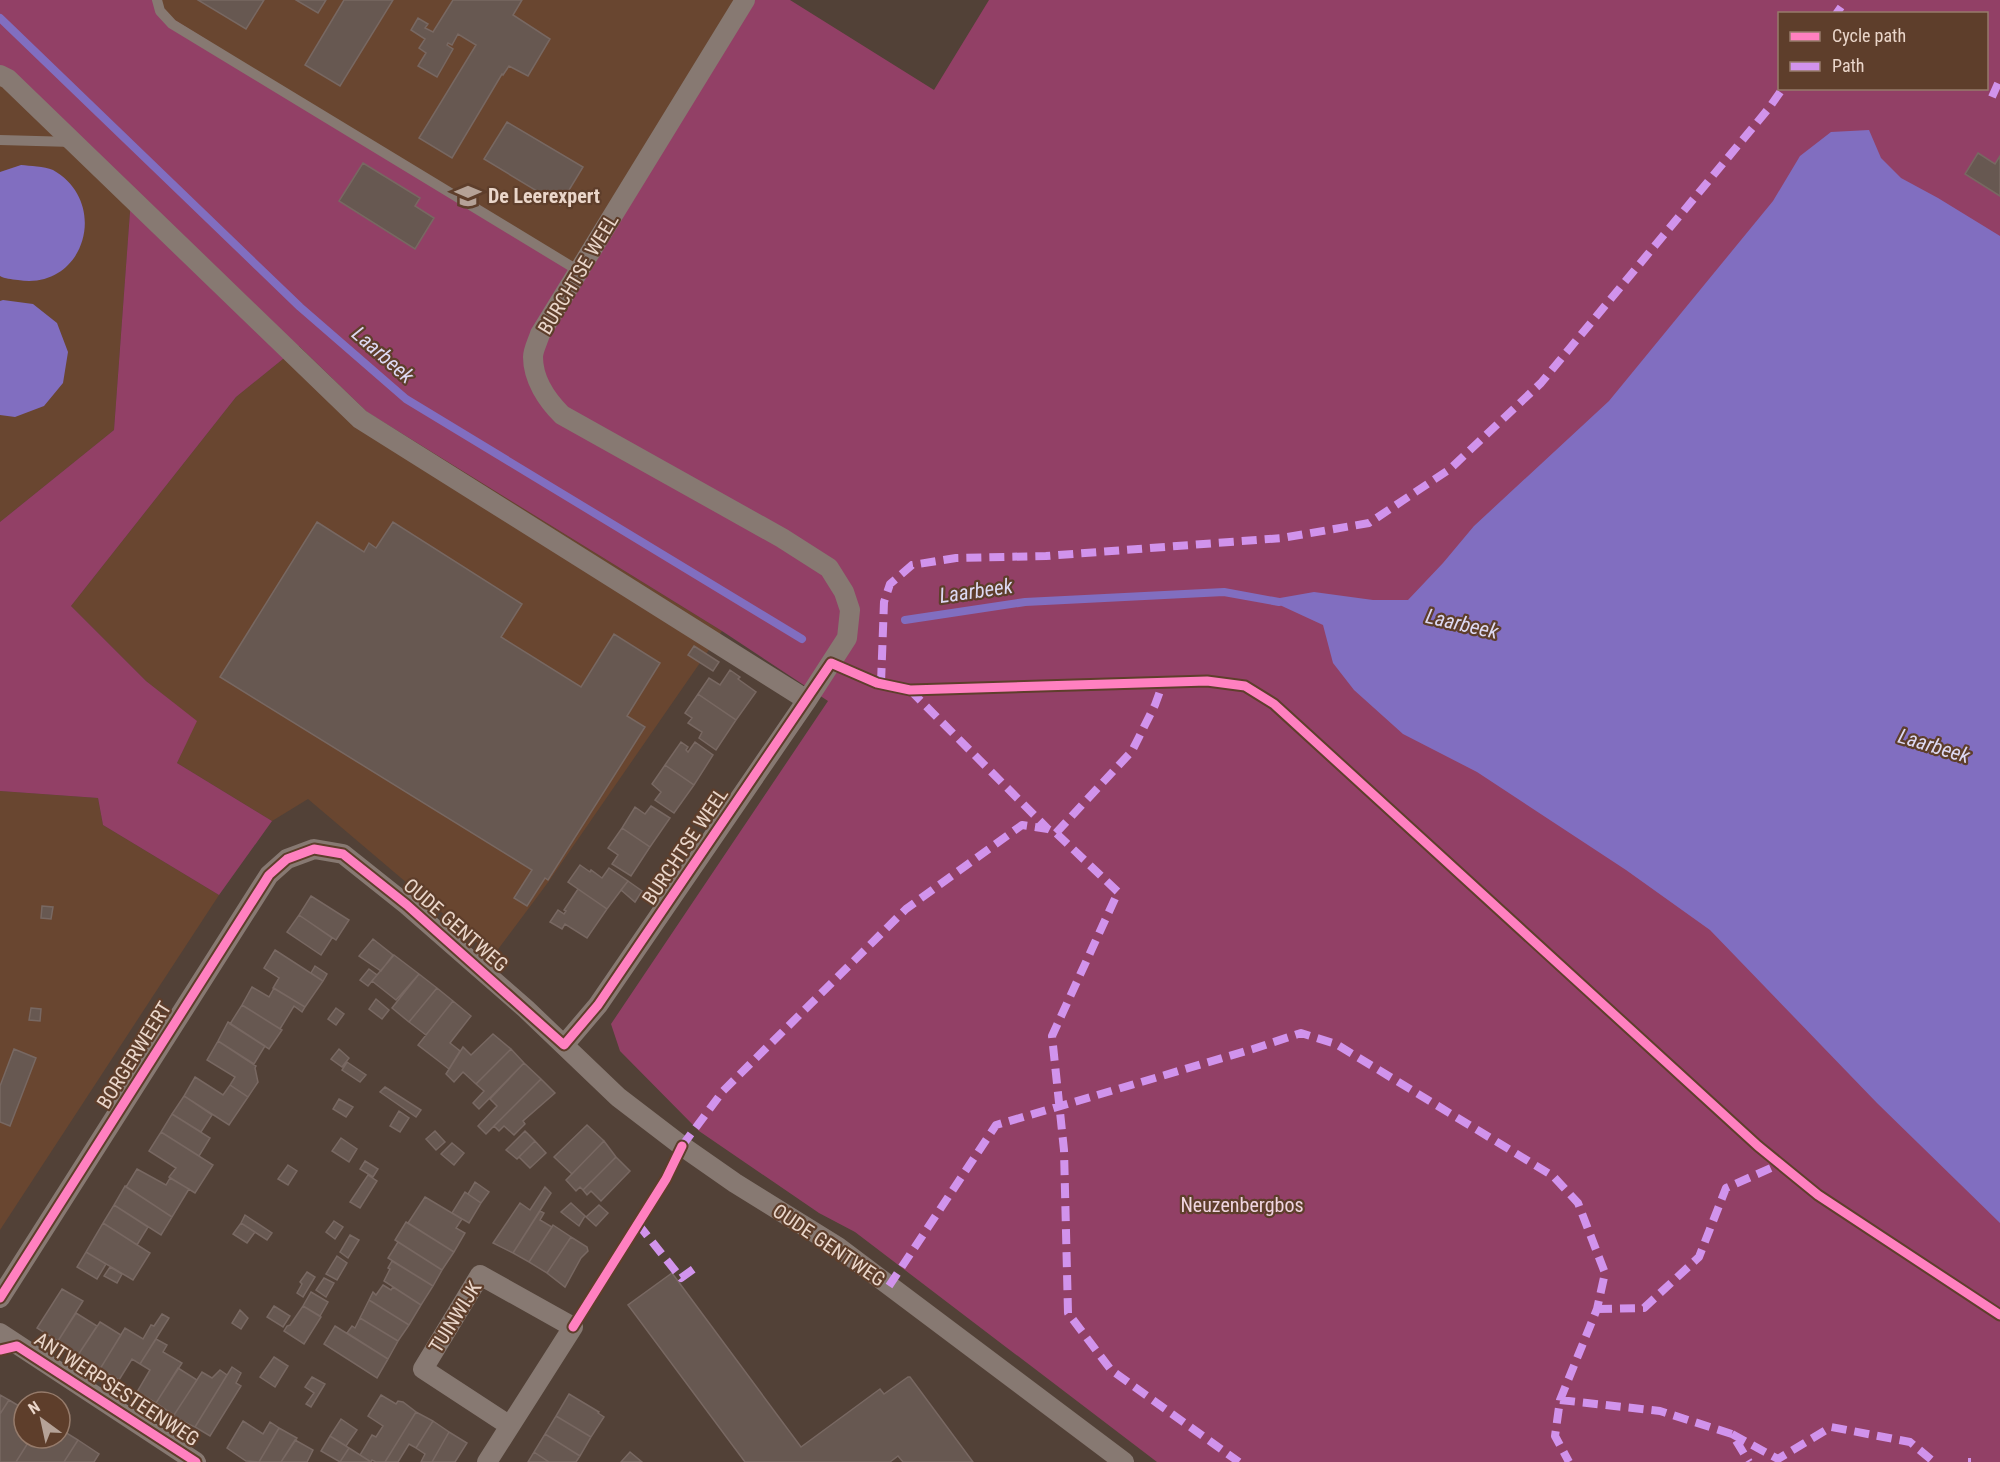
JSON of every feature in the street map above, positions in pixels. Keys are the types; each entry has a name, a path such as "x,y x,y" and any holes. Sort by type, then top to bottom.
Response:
{"street":[{"name":"BURCHTSE WEEL","path":"564,1045 598,1005 847,638 850,610 844,592 829,568 782,538 562,415 550,402 539,383 533,357 540,334 745,0"},
{"path":"0,75 8,79 360,419 807,700"},
{"name":"OUDE GENTWEG","path":"314,849 343,854 407,905 618,1096 682,1146 735,1184 838,1247 1124,1462"},
{"name":"BORGERWEERT","path":"0,1298 269,875 287,859 314,849"},
{"name":"TUINWIJK","path":"487,1462 510,1426 573,1327 480,1275 423,1369 510,1426"},
{"name":"ANTWERPSESTEENWEG","path":"0,1334 196,1462"}],"lane":[{"path":"157,0 160,11 172,24 579,271"},
{"path":"0,140 73,142"}],"shaded area":[{"name":"De Leerexpert","path":"62,0 745,0 579,271"},
{"path":"0,77 131,198 114,430 0,522"},
{"path":"299,346 367,412 722,631 549,881 493,956 308,799 272,821 177,763 196,721 146,681 71,606 236,397"},
{"path":"0,791 98,798 103,825 219,895 0,1230"}],"green space":[{"name":"Neuzenbergbos","path":"0,0 157,0 160,11 579,271 745,0 790,0 934,90 989,0 2000,0 2000,1462 1157,1462 855,1232 819,1213 699,1131 620,1051 611,1024 828,701 722,631 367,412 299,346 236,397 71,606 146,681 197,721 177,763 272,821 219,895 103,825 98,798 0,791 0,522 114,430 131,198 0,77"}],"water":[{"path":"1869,130 1881,158 1901,178 2000,236 2000,1223 1877,1103 1710,930 1626,870 1477,772 1403,734 1354,690 1333,663 1323,625 1269,600 1314,592 1373,600 1408,600 1474,526 1609,401 1773,201 1800,156 1831,132"},
{"path":"21,165 53,170 71,185 81,203 85,222 82,242 73,259 59,272 41,280 18,280 0,276 0,172"},
{"path":"0,301 33,304 57,323 68,352 63,383 44,406 15,417 0,415"}],"building":[{"path":"198,0 264,0 246,29"},
{"path":"296,0 326,0 318,13"},
{"path":"344,0 393,0 340,86 305,65"},
{"path":"453,0 522,0 513,15 550,39 528,76 509,66 502,74 452,158 419,138 476,45 458,34 452,45 448,43 447,45 453,49 437,77 418,66 426,53 419,48 425,39 411,30 418,18 428,24 425,28 433,32"},
{"path":"507,122 583,167 560,205 484,159"},
{"path":"1978,153 1995,164 2000,156 2000,196 1965,174"},
{"path":"363,163 420,198 415,206 434,218 415,249 339,201"},
{"path":"317,522 364,552 369,543 376,548 393,522 522,604 501,637 581,687 614,634 660,663 627,716 645,727 548,880 545,878 527,906 514,898 532,870 220,677"},
{"path":"694,646 719,662 713,671 688,655"},
{"path":"730,670 756,692 736,720 698,694 709,678 720,685"},
{"path":"698,694 736,720 716,750 699,738 702,732 688,723 692,718 685,713"},
{"path":"681,742 688,747 686,750 688,752 695,742 713,755 694,785 665,765"},
{"path":"665,765 694,785 674,813 655,800 661,792 652,784"},
{"path":"651,806 670,818 650,847 622,828 635,807 645,814"},
{"path":"622,828 650,847 631,876 612,864 618,855 608,848"},
{"path":"580,865 602,878 609,868 628,881 607,909 568,882"},
{"path":"628,881 642,891 635,902 621,890"},
{"path":"578,889 607,909 587,938 565,924 562,929 550,922 558,910 564,914 566,911 564,910"},
{"path":"311,896 349,920 336,940 299,915"},
{"path":"42,906 53,907 51,919 41,918"},
{"path":"299,915 332,938 321,955 287,932"},
{"path":"373,939 393,955 381,971 359,956"},
{"path":"275,950 323,981 305,1007 273,988 279,978 264,968"},
{"path":"394,955 419,974 396,1000 372,981"},
{"path":"315,966 327,974 323,981 311,973"},
{"path":"369,969 377,975 368,986 360,980"},
{"path":"419,974 437,988 409,1022 392,1008"},
{"path":"252,987 269,997 274,988 305,1007 302,1012 294,1006 280,1029 242,1005"},
{"path":"437,988 453,1001 426,1035 409,1022"},
{"path":"376,999 389,1010 382,1019 369,1009"},
{"path":"453,1001 471,1016 450,1043 460,1051 449,1069 418,1045"},
{"path":"242,1005 282,1030 269,1049 230,1024"},
{"path":"31,1008 41,1009 40,1021 29,1020"},
{"path":"336,1008 344,1014 336,1025 328,1019"},
{"path":"228,1022 265,1046 254,1064 218,1041"},
{"path":"493,1034 511,1049 476,1084 463,1072 454,1082 446,1074 463,1047 471,1055"},
{"path":"218,1041 256,1066 258,1082 248,1097 230,1085 235,1077 207,1060"},
{"path":"14,1049 36,1058 10,1126 0,1122 0,1086"},
{"path":"339,1049 349,1058 342,1067 331,1059"},
{"path":"511,1049 524,1063 479,1109 473,1103 484,1091 476,1084"},
{"path":"347,1062 366,1075 360,1082 342,1070"},
{"path":"524,1063 541,1079 486,1134 478,1126 497,1106 490,1099"},
{"path":"195,1077 223,1095 230,1085 248,1097 229,1125 184,1096"},
{"path":"541,1079 555,1093 523,1121 525,1124 514,1135 504,1126 499,1131 494,1126"},
{"path":"385,1087 421,1110 416,1117 380,1092"},
{"path":"184,1096 212,1115 201,1132 172,1114"},
{"path":"339,1099 353,1107 346,1117 333,1109"},
{"path":"399,1111 409,1118 400,1132 390,1126"},
{"path":"172,1114 210,1138 199,1156 161,1132"},
{"path":"587,1125 604,1141 572,1174 554,1157"},
{"path":"435,1131 445,1142 436,1150 426,1139"},
{"path":"525,1131 535,1141 517,1159 506,1150"},
{"path":"161,1132 213,1165 195,1193 169,1177 176,1168 149,1151"},
{"path":"341,1138 357,1149 349,1162 332,1151"},
{"path":"535,1141 546,1153 530,1168 519,1157"},
{"path":"604,1141 616,1157 583,1190 580,1187 576,1191 566,1180"},
{"path":"452,1143 464,1153 454,1165 441,1154"},
{"path":"616,1157 630,1171 601,1201 591,1191 587,1195 583,1190"},
{"path":"365,1161 378,1169 373,1177 360,1169"},
{"path":"288,1165 297,1171 288,1185 278,1179"},
{"path":"137,1169 166,1185 170,1178 189,1189 172,1217 126,1187"},
{"path":"368,1175 377,1181 360,1208 350,1202"},
{"path":"475,1182 489,1192 481,1203 468,1194"},
{"path":"125,1186 172,1217 161,1235 114,1205"},
{"path":"545,1187 551,1193 513,1253 493,1243 520,1203 530,1210"},
{"path":"465,1192 481,1203 469,1223 452,1213"},
{"path":"425,1197 462,1219 456,1228 465,1233 454,1252 408,1223"},
{"path":"571,1203 585,1216 579,1226 561,1212"},
{"path":"114,1205 148,1227 137,1245 103,1223"},
{"path":"599,1205 608,1213 596,1226 586,1217"},
{"path":"540,1211 544,1213 540,1220 552,1227 529,1262 513,1253"},
{"path":"245,1215 272,1233 267,1240 241,1223"},
{"path":"334,1221 343,1227 335,1239 326,1232"},
{"path":"406,1222 454,1252 442,1270 395,1240"},
{"path":"103,1223 150,1253 133,1280 86,1252"},
{"path":"241,1223 255,1232 247,1243 233,1234"},
{"path":"553,1225 571,1237 547,1273 529,1262"},
{"path":"350,1235 359,1240 348,1258 340,1252"},
{"path":"571,1237 587,1247 588,1251 581,1258 565,1287 547,1273"},
{"path":"398,1242 442,1270 433,1286 388,1258"},
{"path":"86,1252 106,1264 97,1279 77,1267"},
{"path":"337,1256 347,1263 337,1280 326,1274"},
{"path":"392,1261 433,1286 421,1305 384,1281"},
{"path":"110,1267 122,1274 117,1283 104,1276"},
{"path":"307,1272 315,1277 303,1297 297,1293 302,1284 300,1282"},
{"path":"672,1273 801,1447 880,1389 884,1394 910,1377 973,1462 903,1462 898,1456 890,1462 745,1462 628,1305"},
{"path":"324,1278 334,1283 326,1297 316,1290"},
{"path":"383,1285 391,1290 393,1287 421,1305 409,1325 369,1300 373,1292 376,1295"},
{"path":"62,1289 83,1301 58,1341 37,1328"},
{"path":"311,1292 328,1302 320,1316 303,1306"},
{"path":"369,1300 409,1325 398,1341 360,1318"},
{"path":"274,1306 290,1316 283,1327 267,1317"},
{"path":"303,1306 321,1317 304,1344 284,1331"},
{"path":"240,1310 248,1318 241,1329 232,1323"},
{"path":"76,1313 97,1326 78,1355 58,1341"},
{"path":"162,1314 169,1318 140,1364 132,1359 119,1380 100,1369 125,1328 143,1339 151,1325 154,1326"},
{"path":"360,1318 398,1341 388,1359 347,1333 352,1326 355,1328"},
{"path":"100,1322 121,1335 100,1369 78,1355"},
{"path":"335,1326 388,1359 377,1378 324,1344"},
{"path":"156,1339 167,1345 163,1352 182,1363 156,1403 137,1392 150,1370 140,1364"},
{"path":"274,1357 288,1366 275,1387 260,1377"},
{"path":"232,1367 241,1373 236,1383 241,1386 210,1436 195,1427"},
{"path":"178,1368 197,1380 174,1415 156,1403"},
{"path":"220,1370 227,1375 195,1427 175,1418 174,1415 202,1372 212,1378"},
{"path":"312,1377 325,1384 311,1407 306,1404 314,1393 305,1387"},
{"path":"569,1394 604,1417 591,1437 556,1416"},
{"path":"0,1395 9,1400 0,1414"},
{"path":"381,1395 396,1404 398,1401 403,1402 416,1412 385,1462 372,1460 371,1462 360,1455 372,1435 376,1437 383,1426 368,1416"},
{"path":"9,1400 12,1402 12,1450 24,1450 16,1462 0,1462 0,1414"},
{"path":"416,1412 433,1421 416,1448 409,1444 398,1462 385,1462"},
{"path":"556,1416 591,1437 580,1456 545,1434"},
{"path":"341,1419 357,1430 346,1446 330,1436"},
{"path":"243,1421 263,1434 270,1422 279,1428 259,1462 246,1461 227,1448"},
{"path":"433,1421 449,1432 432,1462 421,1462 425,1454 416,1448"},
{"path":"279,1428 297,1438 281,1462 259,1462"},
{"path":"449,1432 467,1443 455,1462 432,1462"},
{"path":"545,1434 580,1456 576,1462 549,1462 534,1452"},
{"path":"72,1436 78,1440 72,1449"},
{"path":"330,1436 349,1448 340,1462 321,1451"},
{"path":"78,1440 99,1454 94,1462 64,1462"},
{"path":"295,1440 313,1450 307,1462 281,1462"},
{"path":"349,1448 371,1462 340,1462"},
{"path":"24,1450 72,1450 64,1462 16,1462"},
{"path":"534,1452 549,1462 528,1462"},
{"path":"630,1452 642,1462 621,1462"}],"waterway":[{"name":"Laarbeek","path":"0,18 300,307 406,399 802,639"},
{"name":"Laarbeek","path":"905,620 1025,602 1224,592 1279,602"}],"marked path":[{"path":"1837,12 1841,7"},
{"path":"1992,97 2000,79"},
{"path":"881,683 884,602 890,584 912,565 956,558 1046,556 1282,538 1369,523 1450,469 1541,383 1782,90"},
{"path":"1056,833 1132,751 1155,705 1163,683"},
{"path":"910,690 1048,829"},
{"path":"682,1146 723,1091 906,909 1022,825 1048,829 1056,833 1118,892 1052,1036 1064,1150 1068,1313 1111,1370 1239,1462"},
{"path":"889,1286 996,1125 1301,1033 1336,1044 1553,1176 1578,1203 1605,1273 1597,1309 1560,1400 1555,1436 1569,1462"},
{"path":"1597,1309 1644,1308 1699,1257 1726,1188 1780,1164"},
{"path":"638,1224 681,1278 695,1268"},
{"path":"1560,1400 1660,1411 1732,1434 1749,1462"},
{"path":"1732,1434 1778,1459 1831,1427 1910,1442 1934,1462"}],"cycle path":[{"path":"0,1298 269,875 287,859 314,849 343,854 407,905 564,1045 598,1005 831,663 877,683 910,690 1207,681 1245,686 1274,704 1758,1146 1818,1195 2000,1315"},
{"path":"573,1327 666,1179 682,1146"},
{"path":"0,1350 17,1346 196,1462"}],"place":[{"name":"De Leerexpert","path":"468,196"}]}
